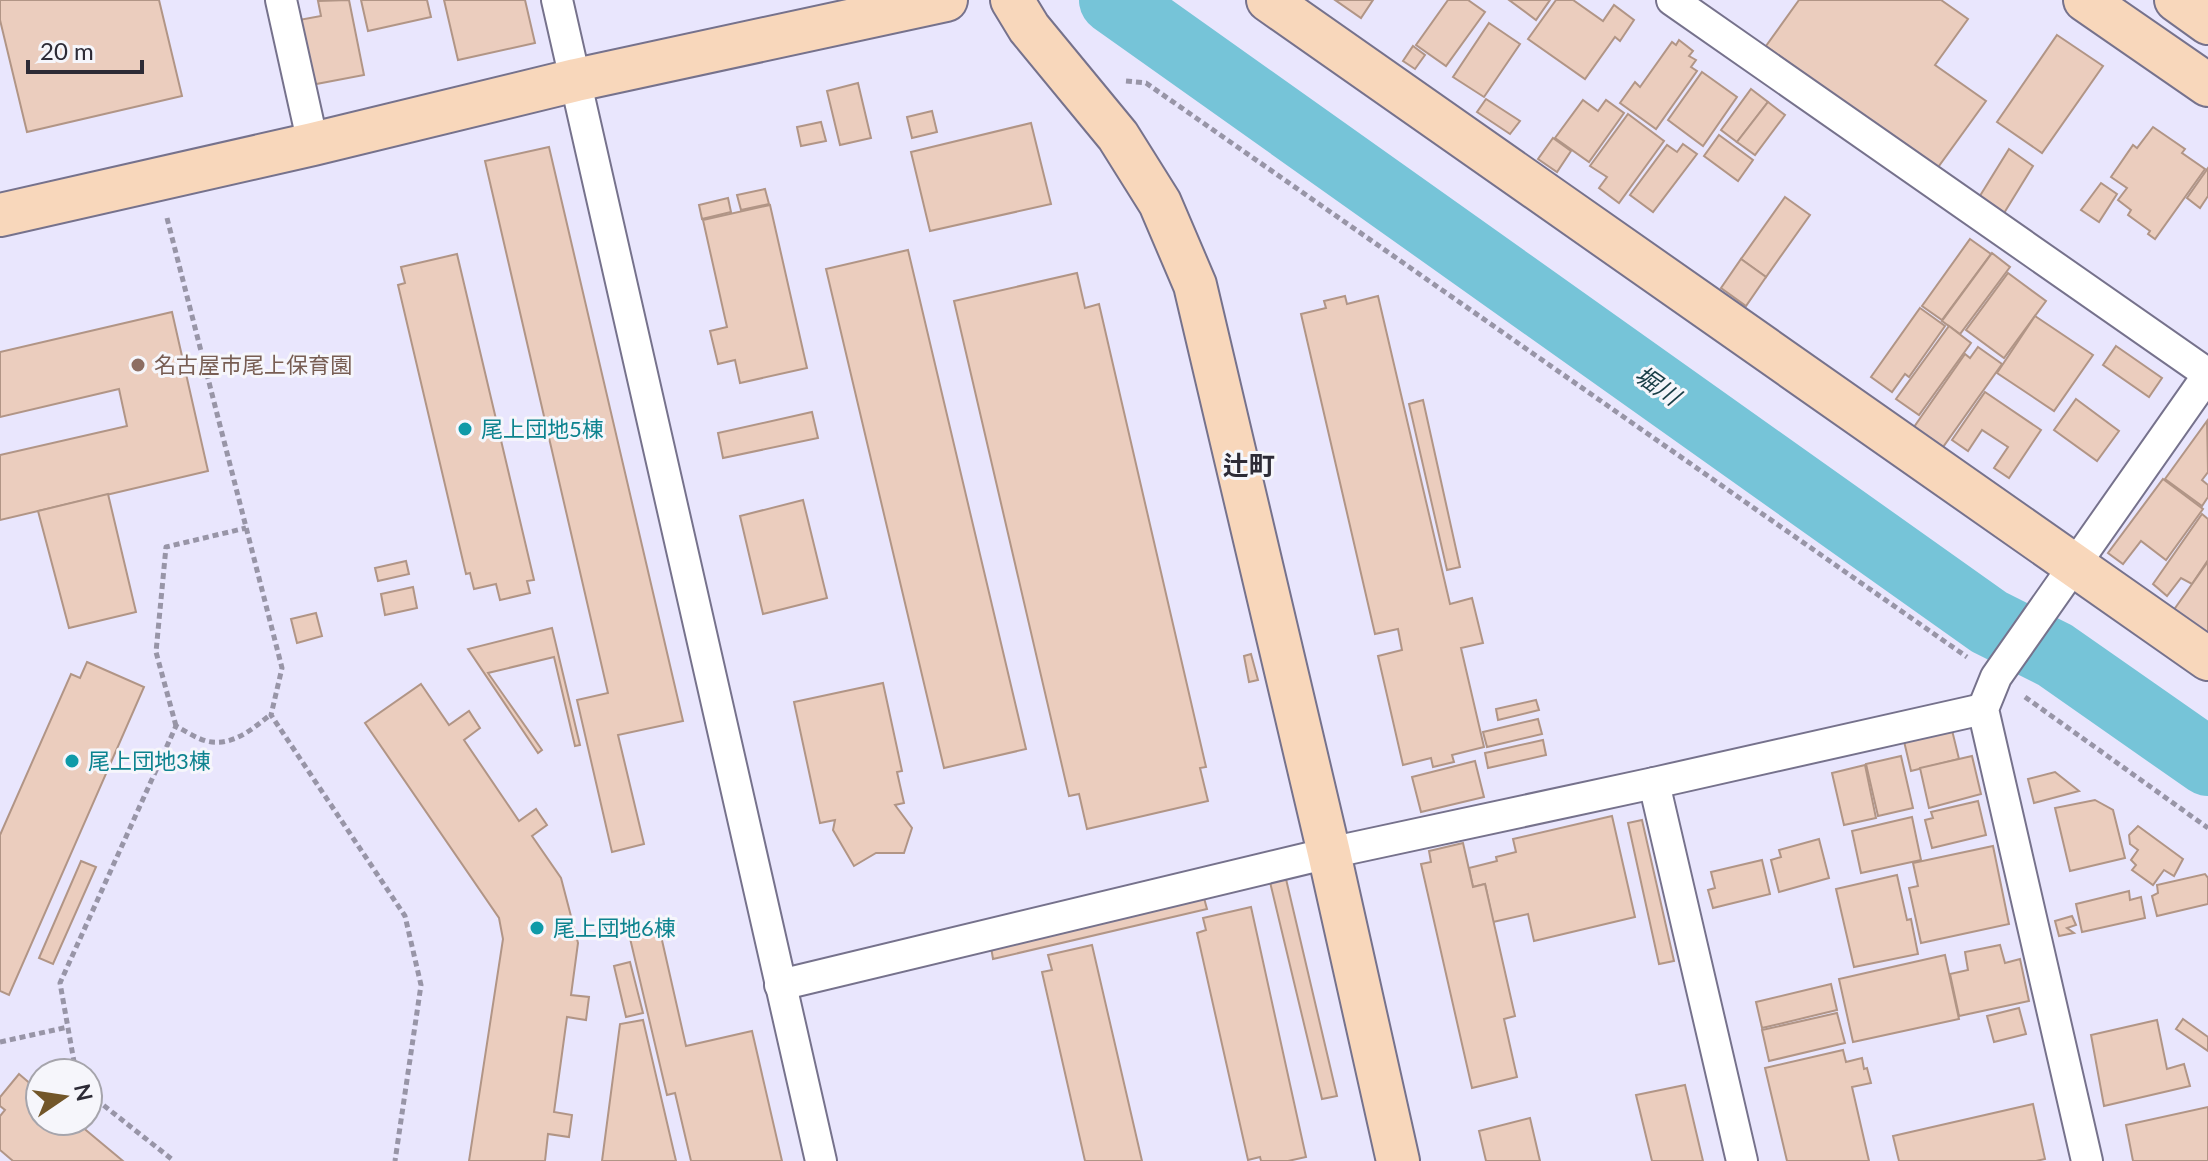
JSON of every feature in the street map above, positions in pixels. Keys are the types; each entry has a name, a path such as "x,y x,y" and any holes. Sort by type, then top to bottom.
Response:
{"street":[{"path":"281,0 313,144"},
{"path":"557,0 821,1161"},
{"path":"0,215 576,80 946,0"},
{"path":"1012,0 1029,28 1118,136 1160,203 1195,285 1398,1161"},
{"path":"1268,0 2064,579 2208,659"},
{"path":"1672,0 2208,375 2003,668 1983,709 2087,1161"},
{"path":"2085,0 2208,85"},
{"path":"2176,0 2208,23"},
{"path":"780,985 1329,853 1983,709"},
{"path":"1654,783 1742,1161"}],"path":[{"path":"1125,81 1146,83 2003,668 2208,828"},
{"path":"165,214 282,668 271,715 245,735 225,741 205,741 176,726"},
{"path":"73,1057 60,983 176,726 156,652 166,547 246,528"},
{"path":"271,715 405,916 421,985 395,1161"},
{"path":"0,1042 68,1027"},
{"path":"104,1106 174,1161"}],"building":[{"path":"0,0 159,0 182,96 27,132 0,20"},
{"path":"349,0 364,75 311,85 299,20 321,16 318,1"},
{"path":"361,0 427,0 431,17 368,31"},
{"path":"444,0 525,0 535,43 458,60"},
{"path":"1335,0 1373,0 1361,18"},
{"path":"1448,0 1468,0 1485,12 1446,66 1416,45"},
{"path":"1509,0 1550,0 1536,20"},
{"path":"1556,0 1573,0 1603,21 1614,5 1634,20 1620,41 1615,37 1585,79 1528,39"},
{"path":"1799,0 1941,0 1968,19 1935,65 1986,101 1936,170 1766,46"},
{"path":"1489,23 1520,44 1484,97 1453,77"},
{"path":"2057,35 2103,66 2042,153 1997,122"},
{"path":"1679,40 1693,51 1689,56 1696,60 1691,67 1697,71 1656,129 1620,103 1635,82 1640,87 1672,42 1676,45"},
{"path":"1413,46 1425,55 1415,69 1403,61"},
{"path":"1702,72 1737,97 1703,146 1668,120"},
{"path":"858,83 871,138 840,145 827,91"},
{"path":"1751,89 1768,102 1737,142 1721,130"},
{"path":"1486,99 1520,121 1510,134 1477,112"},
{"path":"1583,100 1598,111 1606,100 1624,113 1589,162 1555,138"},
{"path":"1768,102 1785,115 1755,155 1737,142"},
{"path":"932,111 937,132 912,138 907,117"},
{"path":"1628,114 1664,141 1619,203 1599,188 1607,177 1590,166"},
{"path":"821,122 826,141 801,146 797,127"},
{"path":"1031,123 1051,204 930,231 911,152"},
{"path":"2153,127 2185,149 2182,153 2205,169 2155,239 2148,234 2150,231 2128,215 2131,210 2118,200 2127,188 2111,177 2133,145 2137,148"},
{"path":"1719,135 1753,160 1738,181 1704,156"},
{"path":"1553,138 1571,151 1557,172 1538,159"},
{"path":"1683,144 1697,154 1653,212 1630,195 1667,145 1677,152"},
{"path":"549,147 683,721 618,735 644,844 612,852 577,700 608,693 485,161"},
{"path":"2009,149 2033,166 2001,218 1978,199"},
{"path":"2208,168 2208,196 2200,208 2187,198"},
{"path":"2101,183 2117,194 2099,222 2081,210"},
{"path":"765,189 769,204 741,210 737,195"},
{"path":"1785,197 1810,215 1766,277 1741,259"},
{"path":"728,198 731,212 702,219 699,205"},
{"path":"770,205 807,368 740,383 735,360 718,364 710,331 727,327 703,220"},
{"path":"1970,239 1991,254 1942,320 1922,306"},
{"path":"908,250 1026,749 944,768 826,269"},
{"path":"1992,253 2010,267 1960,334 1942,321"},
{"name":"尾上団地5棟","path":"457,254 534,580 527,581 530,593 500,600 496,584 474,589 470,573 466,574 398,285 405,283 401,267"},
{"path":"1741,259 1766,277 1746,306 1721,288"},
{"path":"1077,273 1085,308 1099,304 1206,767 1200,768 1208,801 1087,829 1079,794 1069,796 954,301"},
{"path":"2008,273 2046,301 2004,358 1966,330"},
{"path":"1345,296 1347,304 1378,296 1450,604 1472,598 1483,643 1461,648 1484,747 1452,755 1454,762 1433,767 1431,758 1403,765 1378,656 1402,650 1398,629 1375,634 1301,314 1326,308 1324,301"},
{"path":"1920,308 1945,326 1909,377 1905,374 1892,392 1871,377"},
{"path":"172,312 208,471 0,520 0,455 127,426 119,389 0,417 0,352"},
{"path":"2035,316 2093,355 2054,411 1997,373"},
{"path":"1949,326 1971,343 1919,415 1896,399"},
{"path":"2116,346 2162,378 2149,397 2103,365"},
{"path":"1978,347 2002,364 1943,447 1914,427 1965,354 1970,358"},
{"path":"1985,392 2041,430 2009,478 1994,468 2008,447 1982,430 1968,451 1952,440"},
{"path":"2076,399 2119,431 2097,461 2054,430"},
{"path":"1423,400 1460,567 1447,570 1409,404"},
{"path":"812,412 818,438 723,458 718,433"},
{"path":"2207,421 2208,472 2202,480 2208,485 2208,497 2202,506 2165,479"},
{"path":"2163,479 2203,509 2166,560 2141,541 2123,564 2108,553"},
{"path":"108,494 136,612 69,628 38,511"},
{"path":"803,500 827,598 763,614 740,516"},
{"path":"2202,514 2208,519 2208,560 2192,584 2181,578 2167,596 2153,584"},
{"path":"406,561 409,574 378,581 375,568"},
{"path":"2208,563 2208,637 2173,611"},
{"path":"413,587 417,608 385,615 381,594"},
{"path":"316,613 322,636 297,643 291,619"},
{"path":"552,628 580,745 575,746 554,657 488,673 542,750 538,753 468,649"},
{"path":"1251,654 1258,680 1249,682 1244,656"},
{"name":"尾上団地3棟","path":"87,662 144,687 9,995 0,991 0,835 71,674 80,678"},
{"path":"883,683 902,771 897,772 904,803 895,805 912,828 904,853 876,853 854,866 833,830 835,820 820,823 794,702"},
{"name":"尾上団地6棟","path":"421,684 449,725 469,711 480,728 464,740 519,821 536,809 547,825 532,836 561,878 578,943 571,995 589,997 586,1020 567,1017 554,1112 572,1115 569,1137 548,1134 545,1161 469,1161 503,939 499,918 365,723"},
{"path":"1536,700 1539,710 1498,720 1496,709"},
{"path":"1538,719 1542,734 1487,747 1483,732"},
{"path":"1951,726 1959,759 1911,771 1903,737"},
{"path":"1543,740 1546,755 1488,768 1485,753"},
{"path":"1901,756 1913,808 1878,816 1866,764"},
{"path":"1972,756 1981,794 1929,808 1920,768"},
{"path":"1475,761 1484,797 1421,812 1412,777"},
{"path":"1865,765 1876,818 1844,825 1832,773"},
{"path":"2055,772 2079,791 2034,803 2028,779"},
{"path":"2095,800 2113,810 2125,858 2070,871 2055,808"},
{"path":"1978,801 1986,835 1932,848 1925,820 1933,818 1931,812"},
{"path":"1612,816 1635,917 1534,941 1528,914 1493,922 1485,884 1473,887 1469,868 1516,852 1513,839"},
{"path":"1912,817 1921,860 1861,873 1852,831"},
{"path":"1642,820 1674,961 1659,964 1628,823"},
{"path":"2138,826 2183,859 2174,876 2164,870 2153,885 2132,870 2136,865 2131,860 2138,850 2130,844 2129,835"},
{"path":"1819,839 1829,878 1779,892 1771,860 1781,857 1779,850"},
{"path":"1463,843 1473,887 1485,884 1515,1016 1504,1019 1517,1077 1472,1088 1421,864 1431,862 1429,851"},
{"path":"1993,846 2009,924 1921,943 1909,888 1918,886 1913,863"},
{"path":"1762,860 1770,894 1713,908 1708,890 1715,888 1711,872"},
{"path":"81,861 96,867 53,964 39,958"},
{"path":"2205,874 2208,878 2208,904 2157,916 2152,896 2158,893 2157,885"},
{"path":"1897,875 1918,954 1854,967 1836,889"},
{"path":"1286,879 1337,1096 1322,1099 1270,882"},
{"path":"2129,891 2130,900 2141,897 2145,918 2082,932 2076,904"},
{"path":"1204,898 1207,909 993,959 991,947"},
{"path":"1251,907 1306,1157 1288,1161 1261,1161 1260,1157 1248,1160 1197,933 1206,930 1203,918"},
{"path":"2072,916 2076,925 2067,928 2074,933 2059,936 2055,921"},
{"path":"659,927 686,1046 752,1031 782,1161 691,1161 675,1093 667,1095 629,934"},
{"path":"1092,945 1142,1161 1085,1161 1042,972 1052,970 1048,955"},
{"path":"2000,945 2005,963 2020,959 2029,1001 1959,1016 1950,974 1968,970 1965,952"},
{"path":"1945,955 1959,1019 1853,1042 1839,979"},
{"path":"630,962 643,1013 626,1017 614,966"},
{"path":"1831,984 1837,1010 1762,1028 1756,1002"},
{"path":"2019,1008 2026,1034 1994,1042 1987,1016"},
{"path":"1837,1013 1845,1043 1769,1061 1762,1030"},
{"path":"2183,1019 2208,1037 2208,1051 2176,1029"},
{"path":"643,1020 676,1161 602,1161 620,1024"},
{"path":"2157,1020 2167,1069 2184,1064 2190,1086 2104,1106 2091,1035"},
{"path":"1843,1050 1846,1062 1862,1058 1871,1083 1852,1087 1869,1161 1787,1161 1765,1068"},
{"path":"19,1074 24,1078 24,1137 94,1137 123,1161 13,1161 0,1150 0,1116 5,1110 0,1106 0,1097"},
{"path":"1685,1085 1703,1161 1652,1161 1636,1095"},
{"path":"2033,1104 2045,1159 1899,1161 1893,1136"},
{"path":"2208,1107 2208,1161 2133,1161 2126,1125"},
{"path":"1530,1118 1540,1161 1486,1161 1479,1131"}],"waterway":[{"name":"堀川","path":"1113,0 1989,622 2055,655 2208,762"}],"place":[{"name":"名古屋市尾上保育園","path":"138,365"},
{"name":"尾上団地5棟","path":"465,429"},
{"name":"尾上団地3棟","path":"72,761"},
{"name":"尾上団地6棟","path":"537,928"}],"district":[{"name":"辻町","path":"1249,466"}]}
